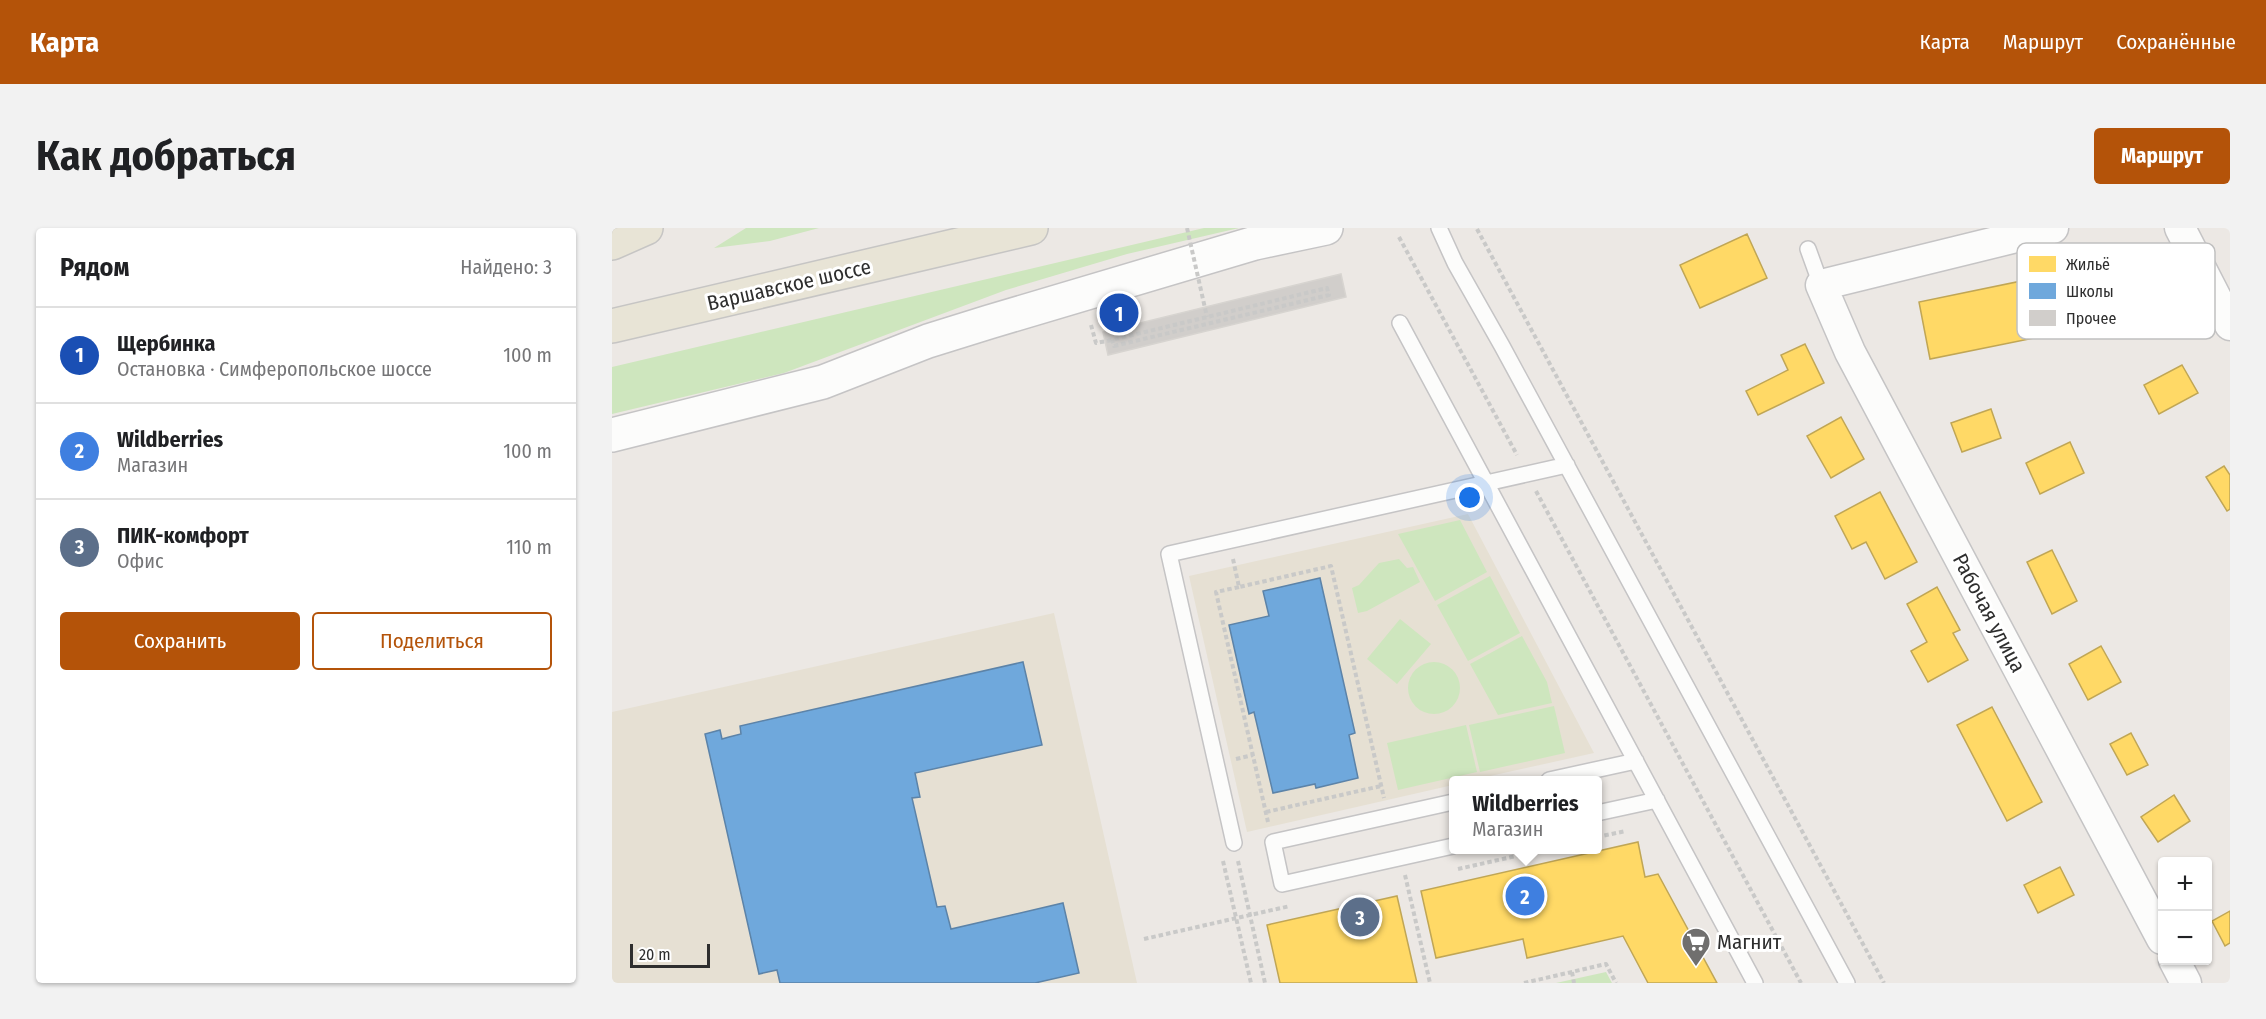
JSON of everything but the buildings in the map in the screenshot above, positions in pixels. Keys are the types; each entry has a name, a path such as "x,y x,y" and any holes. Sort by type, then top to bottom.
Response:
{"main road":[{"path":"612,243 646,228"},
{"name":"Варшавское шоссе","path":"612,326 980,236 1031,228"}],"street":[{"path":"612,435 823,382 928,341 989,322 1255,243 1326,228"},
{"path":"1821,285 2053,228"},
{"path":"2180,228 2188,243"},
{"name":"Рабочая улица","path":"1821,285 1850,352 2158,930"},
{"path":"2215,296 2230,325"},
{"path":"2177,965 2186,983"}],"lane":[{"path":"1439,228 1455,263 1847,983"},
{"path":"1808,249 1821,285"},
{"path":"1400,323 1755,983"},
{"path":"1228,848 1169,554 1567,465"},
{"path":"1567,776 1636,761"},
{"path":"1602,812 1657,800"},
{"path":"1449,803 1273,842 1282,884 1449,847"}],"path":[{"path":"1187,228 1207,317"},
{"path":"1477,229 1884,983"},
{"path":"1399,237 1801,983"},
{"path":"1091,325 1096,344 1112,340 1327,288 1329,295 1114,346 1112,340"},
{"path":"1228,540 1239,587"},
{"path":"1269,826 1216,592 1331,566 1388,817"},
{"path":"1266,812 1381,786"},
{"path":"1228,848 1251,983"},
{"path":"1228,848 1265,983"},
{"path":"1401,857 1430,983"},
{"path":"1524,983 1606,964 1616,983"},
{"path":"1572,972 1574,983"}],"shaded area":[{"path":"1468,514 1594,753 1490,776 1449,776 1449,786 1247,832 1189,576"},
{"path":"1054,613 1137,983 612,983 612,712"}],"green space":[{"path":"746,228 819,228 770,241 714,248"},
{"path":"1204,228 1239,228 1127,254 1006,290 784,373 612,414 612,367"},
{"path":"1460,520 1487,572 1435,601 1398,534"},
{"path":"1399,559 1407,568 1413,567 1420,582 1367,611 1358,613 1352,588 1359,585 1379,563"},
{"path":"1490,576 1520,633 1468,661 1437,605"},
{"path":"1400,619 1431,644 1397,684 1367,659"},
{"path":"1522,636 1547,682 1552,703 1498,715 1470,664"},
{"path":"1434,662 1444,664 1452,670 1458,678 1460,688 1458,698 1452,706 1444,712 1434,714 1424,712 1416,706 1410,698 1408,688 1410,678 1416,670 1424,664"},
{"path":"1554,706 1565,753 1480,772 1469,725"},
{"path":"1466,725 1477,772 1449,776 1449,778 1398,790 1387,743"},
{"path":"1606,972 1612,983 1556,983"}],"place":[{"name":"Щербинка","path":"1119,313"},
{"name":"Wildberries","path":"1525,896"},
{"name":"ПИК-комфорт","path":"1360,917"},
{"name":"Магнит","path":"1696,968"}]}
